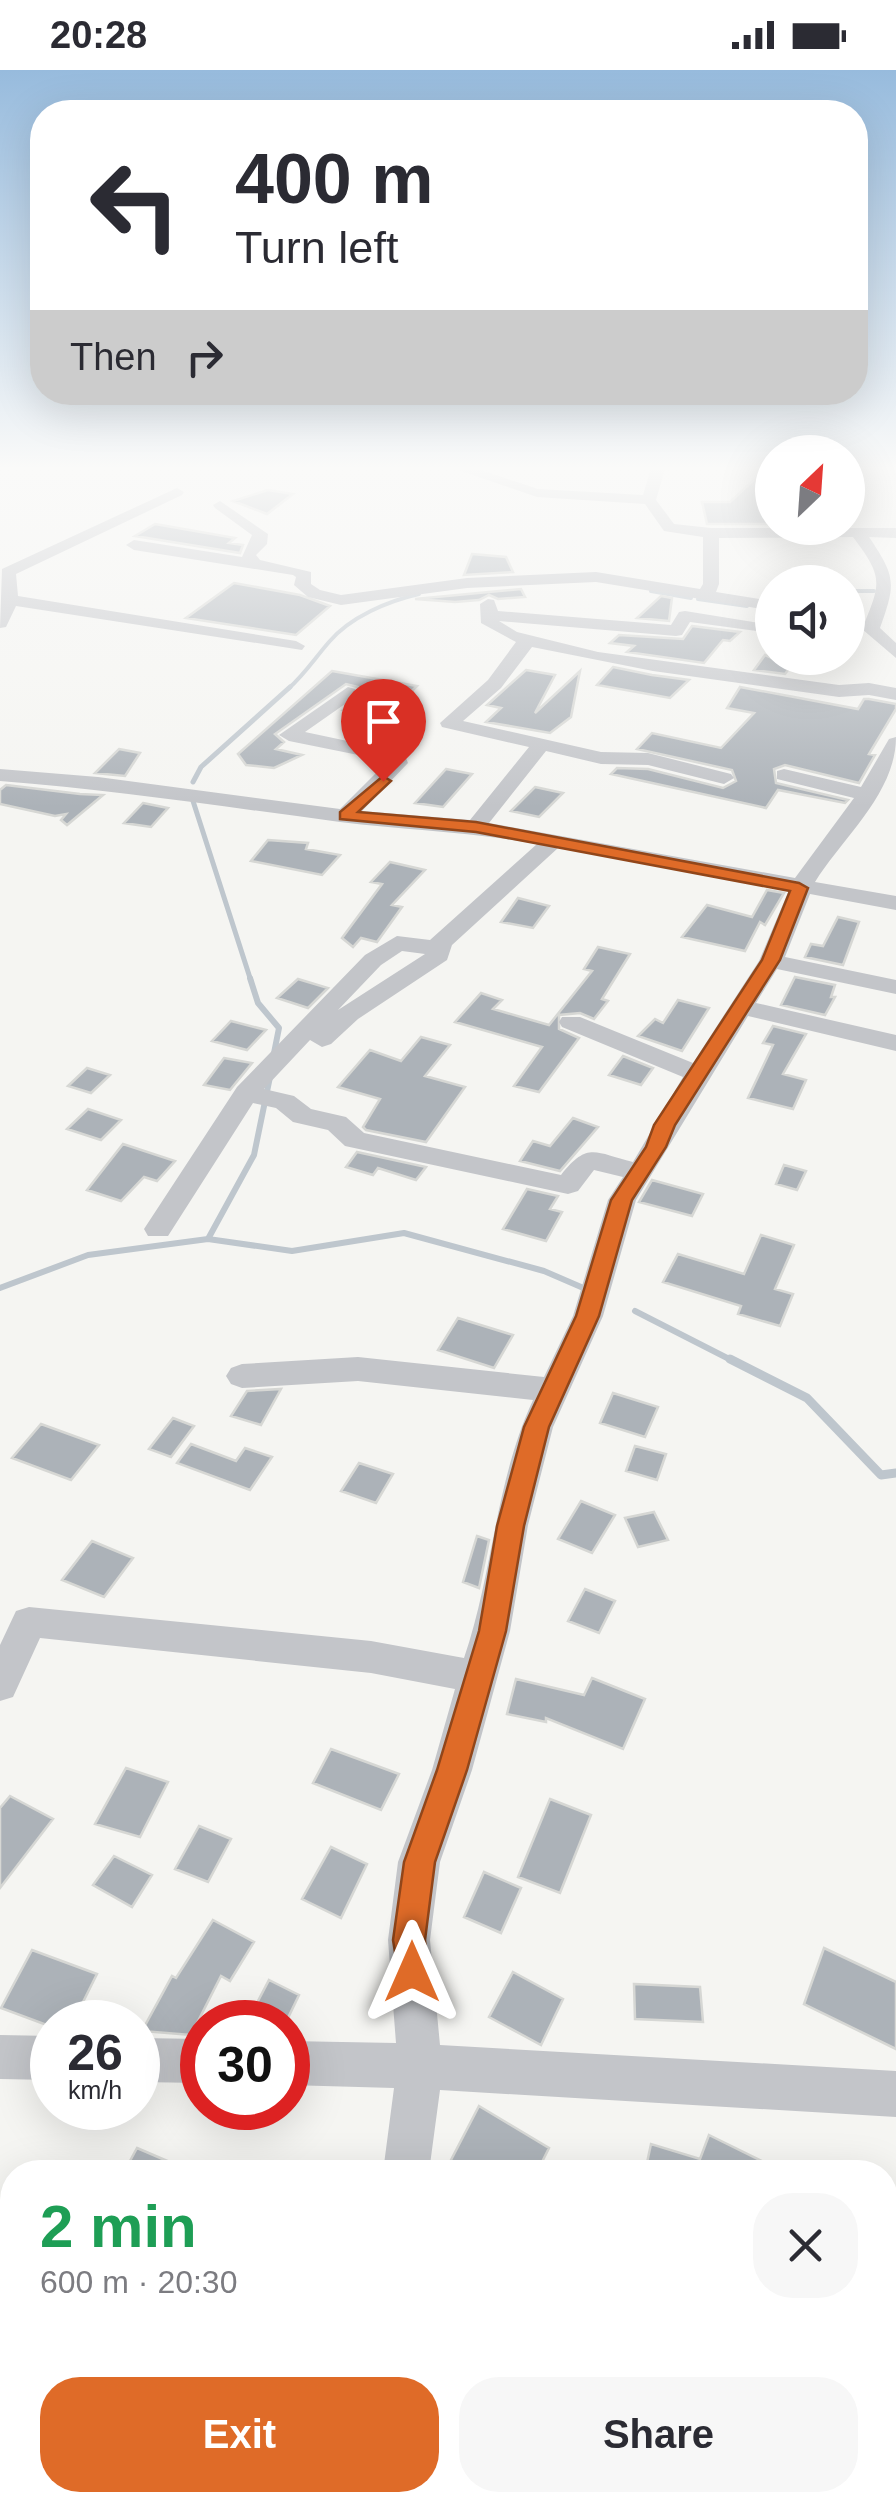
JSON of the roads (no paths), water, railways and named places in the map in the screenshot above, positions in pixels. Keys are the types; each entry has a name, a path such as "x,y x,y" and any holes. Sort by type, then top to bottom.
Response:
{"street":[{"path":"0,624 10,600 8,579"},
{"path":"304,579 302,586 314,594 341,600 539,579"},
{"path":"579,579 614,591 755,603"},
{"path":"490,615 676,631 711,579"},
{"path":"884,579 887,589 872,629 896,653"},
{"path":"484,584 490,623 497,631 527,642 838,691 896,694"},
{"path":"598,624 614,591"},
{"path":"10,600 296,646"},
{"path":"684,616 755,627"},
{"path":"865,617 894,623"},
{"path":"527,642 494,684 449,723 602,758 648,759 724,778"},
{"path":"345,816 383,781 398,763 397,757 289,735 348,692"},
{"path":"476,827 544,742"},
{"path":"408,2160 420,2066 409,1940 419,1862 452,1770 492,1631 515,1509 536,1427 592,1303 622,1200 771,960 799,888 867,796 896,743"},
{"path":"0,775 181,792 345,816 476,827 896,903"},
{"path":"784,775 867,796"},
{"path":"158,1228 246,1093 373,960 396,943 435,948 554,841"},
{"path":"771,960 896,987"},
{"path":"741,1007 896,1044"},
{"path":"571,1022 698,1074"},
{"path":"246,1093 285,1102 302,1116 337,1122 356,1140 568,1185 588,1160 638,1172"},
{"path":"242,1376 358,1369 552,1390"},
{"path":"0,1685 29,1622 371,1656 477,1676"},
{"path":"0,2056 30,2057"},
{"path":"310,2064 420,2066 896,2094"}],"waterway":[{"path":"651,591 691,598"},
{"path":"865,591 874,591"},
{"path":"289,688 348,625 382,606 419,594"},
{"path":"698,599 747,606"},
{"path":"193,782 201,767 289,688"},
{"path":"193,801 251,981"},
{"path":"250,978 258,1003 279,1028 273,1058"},
{"path":"208,1239 254,1155 270,1077"},
{"path":"208,1239 292,1251 404,1233 544,1271 588,1290"},
{"path":"0,1288 88,1255 208,1239"},
{"path":"635,1311 735,1362"},
{"path":"730,1359 807,1398 881,1475 896,1473"}]}
